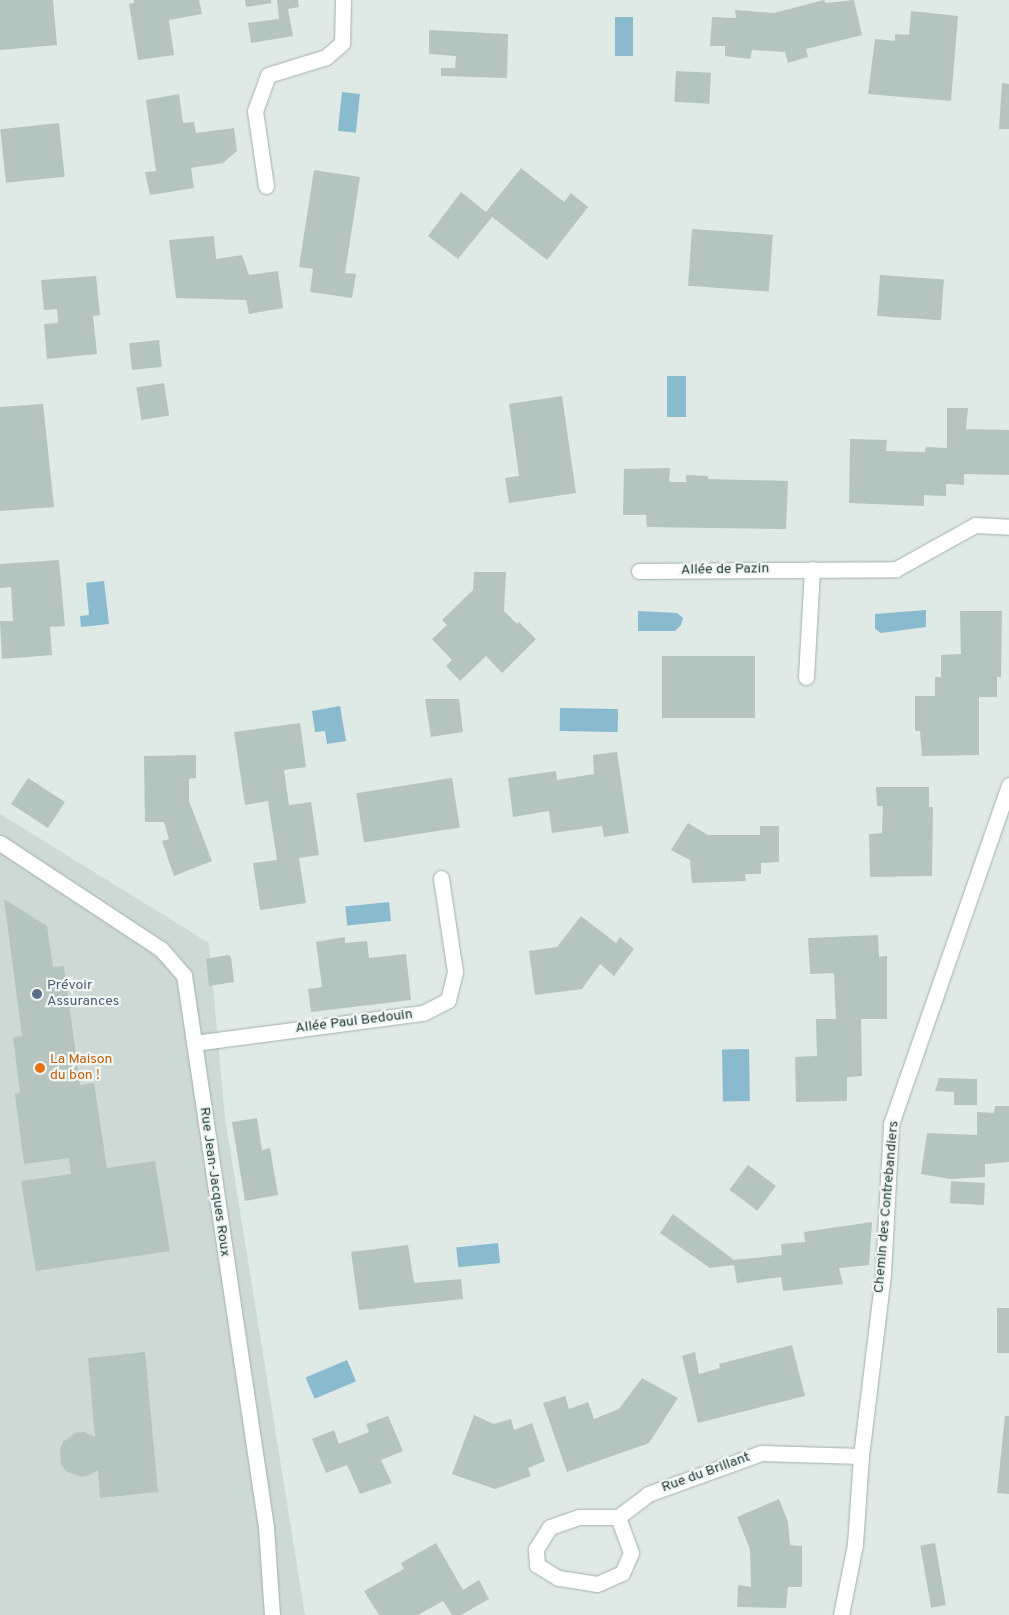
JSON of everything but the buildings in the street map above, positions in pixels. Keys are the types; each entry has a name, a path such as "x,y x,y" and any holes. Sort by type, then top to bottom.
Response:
{"street":[{"path":"266,186 256,111 268,75 326,57 342,43 343,0"},
{"name":"Allée de Pazin","path":"638,571 896,569 975,525 1009,527"},
{"path":"806,676 812,570"},
{"name":"Chemin des Contrebandiers","path":"841,1615 854,1544 861,1456 883,1273 892,1124 1009,785"},
{"name":"Rue Jean-Jacques Roux","path":"0,843 161,949 184,975 266,1527 272,1615"},
{"name":"Allée Paul Bedouin","path":"194,1043 423,1013 448,1000 455,972 441,878"},
{"name":"Rue du Brillant","path":"618,1517 648,1494 761,1453 861,1456"},
{"path":"579,1517 618,1517 631,1553 622,1573 597,1584 558,1578 537,1565 536,1549 550,1527 579,1517"}],"shaded area":[{"path":"0,814 209,943 225,1118 305,1615 0,1615"}],"water":[{"path":"615,17 633,17 633,56 615,56"},
{"path":"342,92 360,94 356,133 338,131"},
{"path":"667,376 686,376 686,417 667,417"},
{"path":"104,581 109,624 81,627 80,616 89,615 86,583"},
{"path":"926,610 926,627 881,633 875,629 875,614"},
{"path":"638,611 677,613 683,618 681,625 675,631 638,631"},
{"path":"340,706 346,741 327,744 325,731 315,732 312,711"},
{"path":"560,708 618,709 618,732 560,731"},
{"path":"389,902 391,921 347,925 345,907"},
{"path":"722,1049 749,1049 750,1101 723,1101"},
{"path":"498,1243 500,1263 458,1267 456,1247"},
{"path":"347,1360 356,1381 315,1399 306,1378"}],"place":[{"name":"Prévoir Assurances","path":"37,994"},
{"name":"La Maison du bon !","path":"40,1068"}]}
